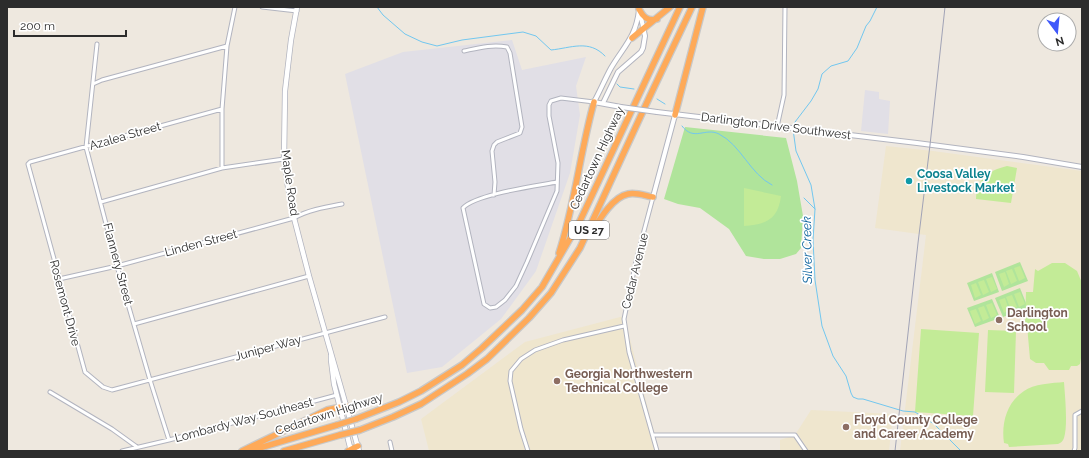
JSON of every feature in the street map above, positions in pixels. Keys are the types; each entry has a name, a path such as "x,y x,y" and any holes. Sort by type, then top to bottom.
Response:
{"highway":[{"path":"632,38 670,7"},
{"name":"Cedartown Highway","path":"248,451 356,419 399,402 421,391 440,380 482,348 522,310 542,287 579,223 680,7"},
{"name":"Cedartown Highway","path":"284,451 360,430 421,404 487,359 529,318 551,292 580,248 692,7"},
{"path":"675,115 703,7"},
{"path":"639,8 644,17 653,20 657,19"},
{"path":"556,264 574,199 578,172 594,102"},
{"path":"580,248 614,202 628,194 653,197"},
{"path":"242,451 327,410 343,407"},
{"path":"350,451 359,448"}],"main road":[{"name":"Maple Road","path":"297,9 291,40 285,91 284,159 294,218 331,355 336,395 352,424 359,448"},
{"name":"Maple Road","path":"331,355 334,359 343,393 345,427 350,451"}],"street":[{"path":"222,168 222,109 227,46 236,7"},
{"path":"262,7 297,9"},
{"path":"779,127 784,95 785,7"},
{"path":"603,103 618,72 641,52 645,43 644,29 639,8"},
{"path":"594,102 611,69 632,38 637,22 639,8"},
{"name":"Flannery Street","path":"97,44 86,147 134,324 169,440"},
{"path":"464,51 494,45 507,47 510,53 522,127 520,133 497,142 494,145 492,151 495,182 494,195"},
{"path":"92,84 227,46"},
{"name":"Darlington Drive Southwest","path":"556,182 558,163 549,116 549,105 551,101 560,98 603,103 675,115 1023,157 1082,167"},
{"name":"Azalea Street","path":"28,164 30,162 222,109"},
{"name":"Cedar Avenue","path":"657,451 629,352 624,319 636,261 675,115"},
{"path":"101,202 222,168 284,159"},
{"name":"Rosemont Drive","path":"28,164 58,279 85,372 108,389 112,390 150,380"},
{"path":"556,182 557,191 516,286 505,300 496,307 490,308 484,304 463,208 472,202 494,195 556,182"},
{"name":"Linden Street","path":"58,279 118,266 342,204"},
{"path":"134,324 309,276"},
{"name":"Juniper Way","path":"150,380 385,317"},
{"path":"528,451 521,429 510,381 512,371 521,359 535,350 563,340 624,326"},
{"path":"50,392 112,429 137,447"},
{"name":"Lombardy Way Southeast","path":"122,451 169,440 343,393"},
{"path":"1074,451 1076,434 1075,415 1082,411"},
{"path":"653,435 795,435 806,451"},
{"path":"390,442 392,451"}],"shaded area":[{"path":"512,40 522,70 586,57 576,86 580,115 570,173 536,271 501,319 442,367 407,373 345,74 403,52"},
{"path":"865,90 879,92 879,99 890,101 888,134 861,131"},
{"name":"Darlington School","path":"886,146 1082,171 1082,451 900,451 926,235 875,228"},
{"name":"Georgia Northwestern Technical College","path":"624,316 659,451 429,451 421,419 525,342"},
{"name":"Floyd County College and Career Academy","path":"811,410 893,414 889,451 780,451 780,440 795,435"}],"green space":[{"path":"685,127 786,138 797,181 803,216 801,248 796,254 780,259 764,259 746,256 729,229 700,208 678,204 664,199"},
{"path":"1007,166 1017,168 1011,203 976,199 979,186 985,176 994,170"},
{"path":"744,188 781,196 774,216 759,224 744,226"},
{"path":"1020,262 1028,281 1002,291 995,272"},
{"path":"1052,263 1065,263 1077,271 1082,283 1082,352 1080,364 1077,366 1071,366 1069,370 1049,370 1044,363 1036,363 1030,359 1027,325 1025,324 1026,292 1033,292 1035,269 1038,271"},
{"path":"1020,266 1025,278 1019,281 1014,268"},
{"path":"1012,269 1017,281 1011,284 1006,271"},
{"path":"1005,272 1009,284 1004,287 999,274"},
{"path":"992,273 999,292 974,301 967,283"},
{"path":"992,277 997,289 991,292 986,279"},
{"path":"984,280 989,292 983,295 978,282"},
{"path":"976,283 981,295 975,298 971,285"},
{"path":"1020,288 1026,303 1026,308 1003,317 995,298"},
{"path":"1020,292 1025,304 1019,307 1014,294"},
{"path":"1012,295 1017,307 1011,310 1006,297"},
{"path":"1005,298 1009,310 1004,313 999,300"},
{"path":"992,299 1000,318 975,327 967,308"},
{"path":"992,303 997,315 991,318 986,305"},
{"path":"984,306 989,318 983,321 978,308"},
{"path":"976,309 981,321 975,324 970,311"},
{"path":"921,329 979,333 973,416 915,412"},
{"path":"988,330 1016,331 1014,393 985,392"},
{"path":"1064,382 1066,426 1062,442 1058,444 1009,447 1008,444 1004,443 1003,428 1006,414 1013,401 1024,391 1032,387 1043,384"}],"waterway":[{"path":"377,7 383,15 405,34 422,42 437,46 462,40 523,32 536,36 551,50 586,46 599,51 605,56"},
{"name":"Silver Creek","path":"792,126 818,89 822,74 831,66 848,61 857,48 866,26 877,7"},
{"path":"617,84 620,87 634,89"},
{"path":"657,99 665,104"},
{"path":"682,126 686,131 691,133 714,132 727,139 758,174 772,185"},
{"name":"Silver Creek","path":"793,129 796,151 811,185 815,209 813,240 815,280 822,326 833,356 846,376 853,397 903,411 915,412 934,424 961,451"},
{"path":"804,198 815,209"}],"railway":[{"path":"895,451 945,7"}],"place":[{"name":"Coosa Valley Livestock Market","path":"909,181"},
{"name":"Darlington School","path":"999,320"},
{"name":"Georgia Northwestern Technical College","path":"557,381"},
{"name":"Floyd County College and Career Academy","path":"846,427"}]}
